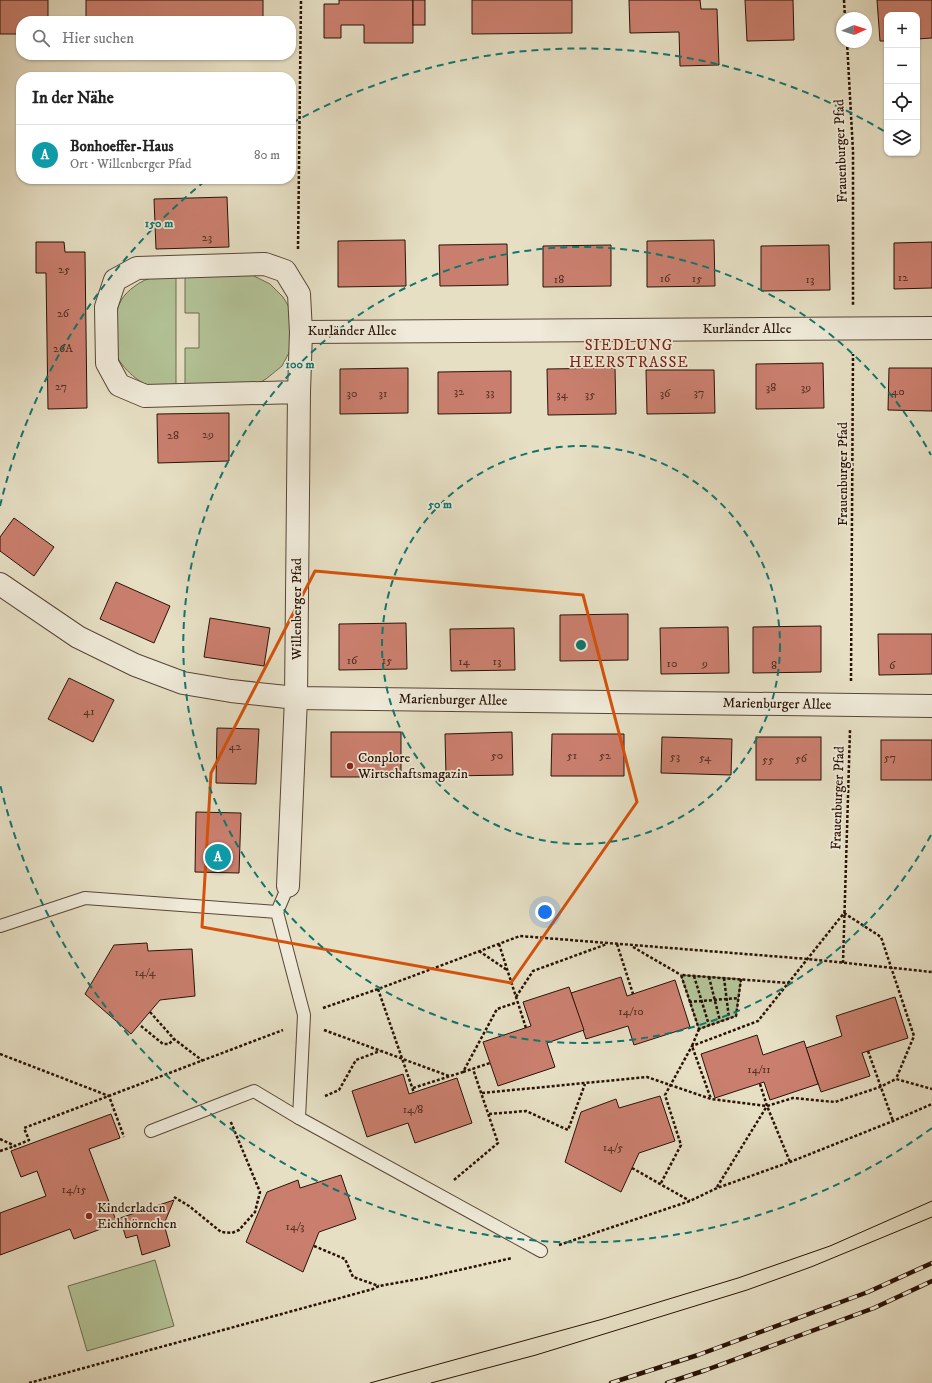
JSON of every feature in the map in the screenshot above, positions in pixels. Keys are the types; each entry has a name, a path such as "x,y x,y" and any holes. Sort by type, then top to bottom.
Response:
{"street":[{"path":"285,271 265,264 137,268 115,280 106,307 107,363 119,385 145,396 299,392"},
{"name":"Kurländer Allee","path":"285,271 299,294 301,332 932,328"},
{"name":"Willenberger Pfad","path":"288,886 296,698 301,332"},
{"name":"Marienburger Allee","path":"0,584 78,638 134,665 183,683 231,691 296,698 932,706"}],"lane":[{"path":"288,886 277,912 303,1019 299,1118"},
{"path":"0,926 85,898 277,912"},
{"path":"150,1131 254,1091 299,1118 541,1251"}],"path":[{"path":"285,271 298,251 301,0"},
{"path":"844,0 845,12"},
{"name":"Frauenburger Pfad","path":"843,963 851,705 854,329 853,151 847,48"},
{"path":"482,1093 647,1077 711,1099 767,1106 793,1098 835,1102 880,1087 896,1079 914,1036 881,937 844,913 758,1021 692,1046"},
{"path":"0,1152 30,1140 24,1128 203,1061 303,1019 520,936 808,959 932,972"},
{"path":"499,944 526,1028"},
{"path":"516,997 533,971 608,944"},
{"path":"617,944 633,994"},
{"path":"630,945 681,975 789,983"},
{"path":"479,951 508,970"},
{"path":"661,1183 681,1145 665,1095 669,1085 692,1046 699,1029 681,975"},
{"path":"694,976 710,1025"},
{"path":"709,977 720,1021"},
{"path":"724,978 729,1018"},
{"path":"699,1029 736,1016 741,979"},
{"path":"378,990 414,1093"},
{"path":"689,1002 739,998"},
{"path":"463,1072 497,1009 518,1002"},
{"path":"150,1012 174,1039 203,1061"},
{"path":"303,1019 403,1060 449,1076"},
{"path":"141,1026 163,1044 169,1044 174,1039"},
{"path":"692,1046 711,1099"},
{"path":"325,1096 340,1090 356,1060 380,1051"},
{"path":"868,1051 893,1121"},
{"path":"0,1054 109,1096 124,1137"},
{"path":"413,1088 490,1063"},
{"path":"438,1195 498,1143 473,1069"},
{"path":"896,1079 932,1089"},
{"path":"489,1114 526,1111 568,1130 585,1084"},
{"path":"760,1084 767,1106 790,1162"},
{"path":"174,1197 190,1206 221,1232 232,1233 239,1230 255,1212 260,1192 223,1103"},
{"path":"29,1383 379,1286 424,1278 541,1251 690,1201 717,1188 790,1162 932,1104"},
{"path":"717,1188 767,1106"},
{"path":"0,1139 15,1146"},
{"path":"632,1168 661,1183 690,1201"},
{"path":"314,1246 345,1259 353,1277 379,1286"}],"highlighted area":[{"path":"315,571 583,595 637,802 511,983 202,927 211,773"}],"green space":[{"path":"176,275 176,388 151,386 138,380 122,365 118,359 112,339 116,315 123,297 130,289 145,280 155,277"},
{"path":"185,275 252,275 270,284 283,297 289,307 292,347 282,366 266,379 257,384 185,387 185,348 199,348 199,313 185,313"},
{"path":"681,975 741,979 736,1016 699,1029"},
{"path":"155,1260 174,1326 87,1351 68,1286"}],"building":[{"path":"0,0 48,0 48,16 16,16 16,34 0,34"},
{"path":"86,0 263,0 263,16 86,16"},
{"path":"339,0 413,0 413,43 364,43 364,25 341,25 341,38 324,38 324,4 339,4"},
{"path":"413,0 425,0 425,25 413,25"},
{"path":"472,0 572,0 572,33 472,34"},
{"path":"629,0 700,0 701,9 717,9 719,65 680,66 679,32 630,33"},
{"path":"745,0 793,0 794,40 747,41"},
{"path":"877,0 932,0 932,38 920,39 920,12 884,12 884,41 880,41"},
{"path":"227,197 229,247 156,249 154,199"},
{"path":"405,240 406,286 338,287 338,241"},
{"path":"714,240 715,286 647,287 647,241"},
{"path":"36,242 64,242 65,252 85,252 87,408 48,409 46,273 36,273"},
{"path":"932,242 932,288 894,289 894,243"},
{"path":"507,244 508,285 440,286 439,245"},
{"path":"611,245 611,286 543,287 543,246"},
{"path":"829,245 830,290 761,291 761,246"},
{"path":"823,363 824,408 756,409 756,364"},
{"path":"408,368 408,413 340,414 340,369"},
{"path":"615,368 616,414 548,415 547,369"},
{"path":"889,368 932,368 932,411 888,410"},
{"path":"646,370 714,370 715,413 647,414"},
{"path":"511,371 511,413 438,414 438,372"},
{"path":"229,413 229,461 158,463 157,414"},
{"path":"14,518 54,547 34,576 0,551 0,537"},
{"path":"116,582 170,606 154,643 100,619"},
{"path":"628,614 628,660 560,661 560,615"},
{"path":"210,618 270,628 264,666 204,657"},
{"path":"406,623 407,669 339,670 339,624"},
{"path":"821,626 821,672 753,673 753,627"},
{"path":"728,627 729,673 661,674 660,628"},
{"path":"514,628 515,670 451,671 450,629"},
{"path":"878,634 932,634 932,674 879,675"},
{"path":"69,678 114,700 93,742 48,719"},
{"path":"217,728 259,729 256,784 216,783"},
{"path":"331,732 401,732 401,777 331,777"},
{"path":"512,732 513,775 446,776 445,734"},
{"path":"552,734 624,734 624,776 551,776"},
{"path":"662,737 732,739 731,775 661,773"},
{"path":"756,737 821,737 821,780 756,780"},
{"path":"881,740 932,740 932,780 881,780"},
{"path":"196,812 241,813 239,873 195,872"},
{"path":"147,943 148,951 192,949 195,996 160,1000 131,1034 85,994 114,945"},
{"path":"621,977 627,996 675,980 690,1027 634,1045 628,1026 586,1039 571,993"},
{"path":"569,987 584,1030 547,1043 555,1067 498,1086 483,1042 531,1026 523,1002"},
{"path":"895,997 908,1038 862,1053 870,1076 821,1092 806,1048 842,1036 836,1016"},
{"path":"757,1035 763,1055 804,1041 818,1084 770,1100 764,1082 715,1098 701,1054"},
{"path":"403,1074 409,1094 457,1078 472,1123 415,1143 408,1123 367,1137 352,1091"},
{"path":"660,1096 675,1141 639,1153 621,1192 565,1162 581,1112 616,1099 619,1108"},
{"path":"111,1114 120,1138 89,1149 117,1223 74,1239 70,1229 0,1255 0,1213 46,1196 37,1171 21,1177 11,1151"},
{"path":"341,1175 356,1219 319,1232 303,1272 246,1242 267,1192 298,1180 300,1188"},
{"path":"174,1200 164,1224 170,1246 142,1255 137,1235 126,1238 120,1218"}],"tram line":[{"path":"370,1383 603,1319 738,1278 830,1246 932,1201"},
{"path":"431,1383 536,1355 747,1290 811,1267 932,1217"}],"railway":[{"path":"611,1383 698,1355 868,1292 932,1263"},
{"path":"667,1383 874,1308 932,1281"}],"place":[{"name":"Conplore Wirtschaftsmagazin","path":"350,766"},
{"name":"Bonhoeffer-Haus","path":"218,857"},
{"name":"Kinderladen Eichhörnchen","path":"89,1216"}],"district":[{"name":"SIEDLUNG HEERSTRASSE","path":"629,354"}]}
